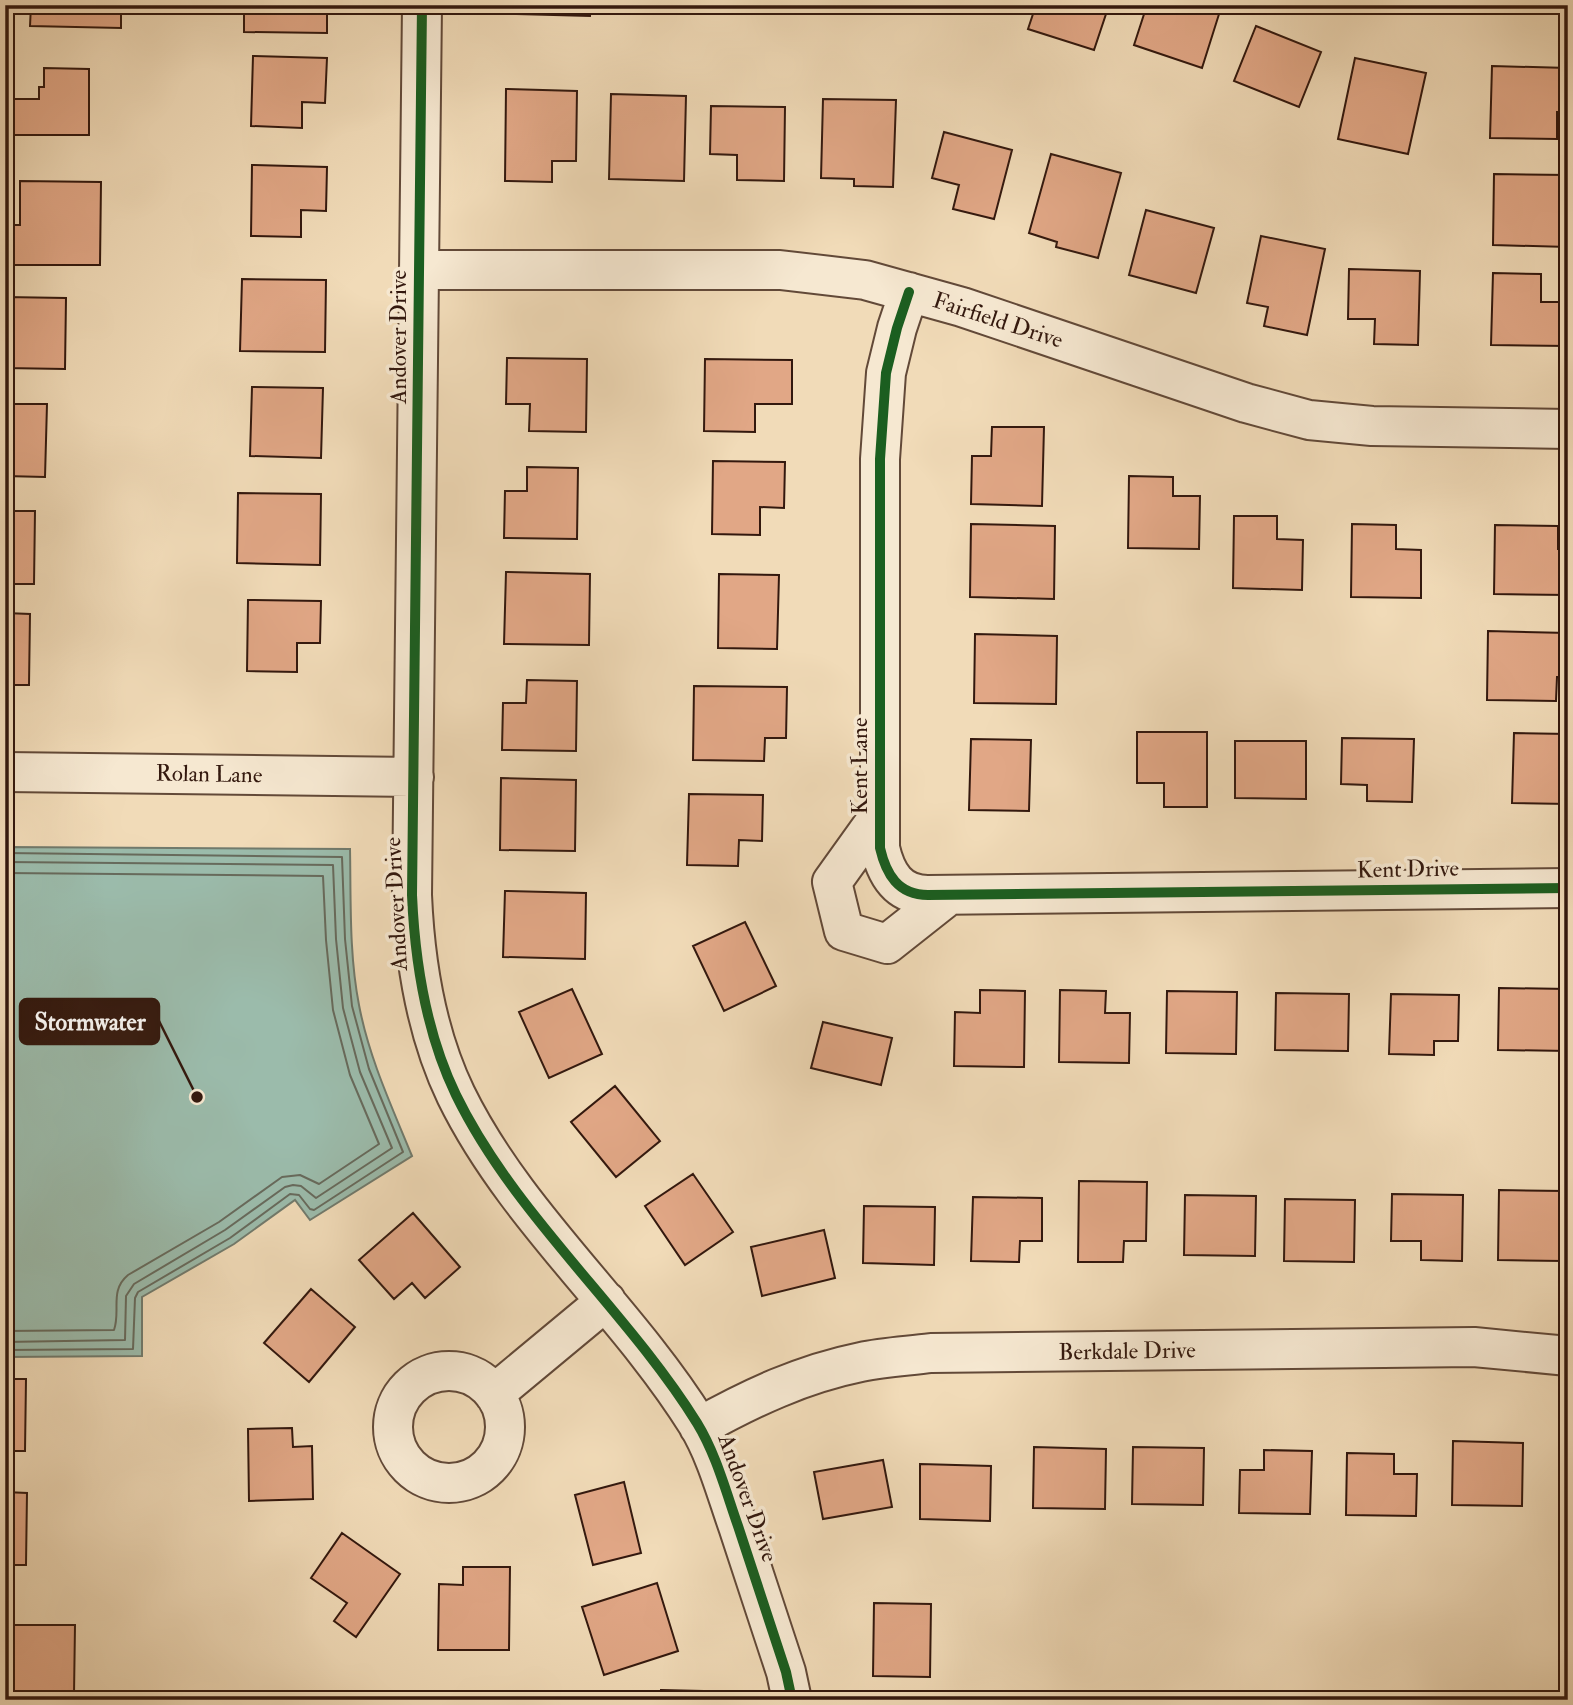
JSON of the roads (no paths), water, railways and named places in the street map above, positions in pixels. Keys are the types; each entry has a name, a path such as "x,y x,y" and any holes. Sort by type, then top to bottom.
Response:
{"street":[{"name":"Andover Drive","path":"422,5 414,777 414,936 419,977 440,1056 455,1093 474,1128 506,1178 664,1371 699,1427 719,1471 786,1672 792,1700"},
{"name":"Fairfield Drive","path":"419,270 780,270 865,281 962,307 1246,403 1309,420 1372,426 1568,429"},
{"name":"Kent Lane","path":"909,292 886,373 880,459 880,848 885,869 899,886 916,895 1249,892"},
{"name":"Rolan Lane","path":"5,772 414,777"},
{"path":"880,815 832,883 844,931 887,944 949,895"},
{"name":"Kent Drive","path":"1249,892 1568,888"},
{"path":"494,1394 606,1301"},
{"name":"Berkdale Drive","path":"699,1427 755,1396 808,1376 862,1362 931,1353 1474,1347 1568,1356"}],"water":[{"path":"5,847 350,849 352,947 363,1025 389,1101 412,1156 310,1220 295,1200 234,1244 142,1297 142,1356 5,1357"}],"place":[{"name":"Stormwater","path":"197,1097"}]}
